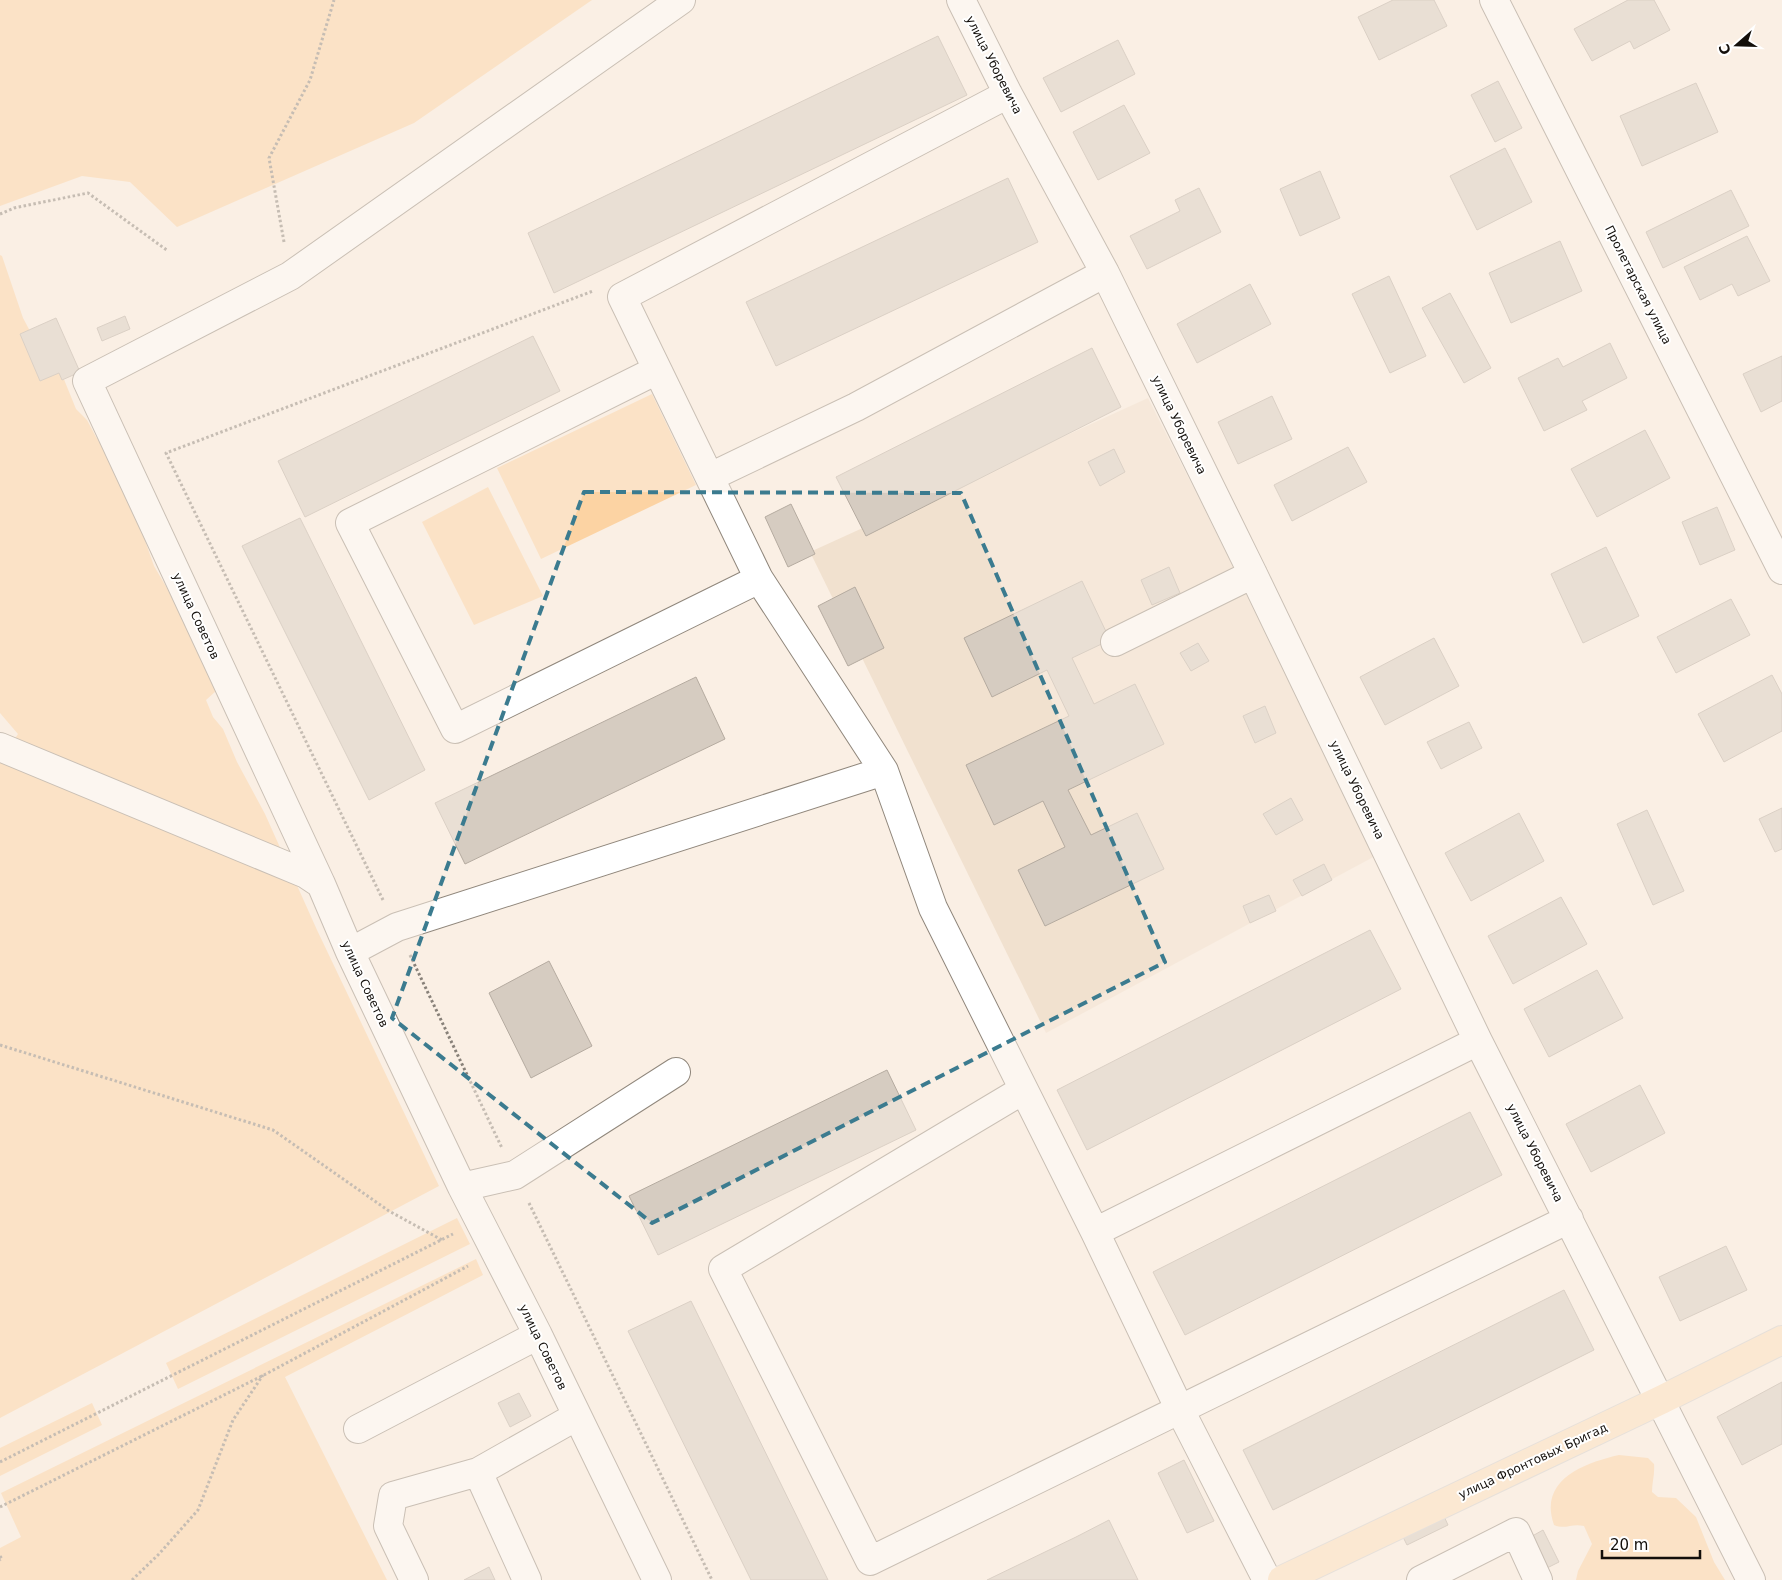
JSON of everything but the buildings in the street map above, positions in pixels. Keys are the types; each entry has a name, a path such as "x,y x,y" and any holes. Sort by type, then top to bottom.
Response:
{"main road":[{"name":"улица Фронтовых Бригад","path":"1282,1580 1661,1400 1782,1340"}],"street":[{"path":"290,276 681,0"},
{"name":"улица Уборевича","path":"961,0 1008,94 1105,273 1478,1041 1751,1580"},
{"name":"Пролетарская улица","path":"1494,0 1782,570"},
{"path":"1008,94 622,297 759,579 884,771 933,908 1095,1232 1180,1410 1267,1580"},
{"path":"710,476 856,407 1105,273"},
{"name":"улица Советов","path":"290,276 87,381 321,884 350,952 462,1186 538,1335 657,1580"},
{"path":"657,370 350,523 455,729 759,579"},
{"path":"1115,642 1252,574"},
{"path":"0,747 306,874 321,884"},
{"path":"350,952 396,927 884,771"},
{"path":"1095,1232 1478,1041"},
{"path":"462,1186 515,1175 676,1072"},
{"path":"1023,1090 723,1268 870,1561 1569,1219"},
{"path":"358,1429 538,1335"},
{"path":"414,1580 388,1526 393,1496 478,1472 577,1416"},
{"path":"478,1472 527,1580"},
{"path":"1421,1580 1516,1532 1538,1580"}],"path":[{"path":"290,276 269,158 310,80 334,0"},
{"path":"0,214 14,208 88,193 168,251"},
{"path":"622,297 597,289 166,453 712,1580"},
{"path":"0,1045 273,1130 389,1211 442,1240"},
{"path":"0,1462 458,1231"},
{"path":"0,1507 264,1375 473,1264"},
{"path":"132,1580 159,1554 198,1510 233,1420 264,1375"}],"highlighted area":[{"path":"584,492 961,493 1165,962 652,1223 392,1018"}],"shaded area":[{"path":"0,0 592,0 414,123 177,227 130,182 82,176 0,206"},
{"path":"0,255 2,256 23,318 31,333 63,377 76,409 87,420 130,498 154,566 226,682 206,700 213,717 223,729 237,762 265,814 317,930 439,1186 0,1418 0,762 18,734 0,713"},
{"path":"652,394 696,485 541,559 497,468"},
{"path":"1148,398 1379,854 1046,1033 810,552"},
{"path":"488,487 543,596 474,625 422,522"},
{"path":"457,1218 470,1244 178,1389 166,1363"},
{"path":"476,1259 483,1275 285,1377 387,1580 0,1580 0,1548 21,1537 1,1493"},
{"path":"92,1403 102,1425 0,1476 0,1448"},
{"path":"1619,1455 1648,1458 1654,1464 1652,1492 1658,1497 1676,1498 1696,1517 1714,1562 1725,1580 1576,1580 1578,1571 1592,1544 1584,1526 1562,1527 1554,1525 1551,1509 1552,1496 1558,1485 1567,1476 1592,1463"}]}
